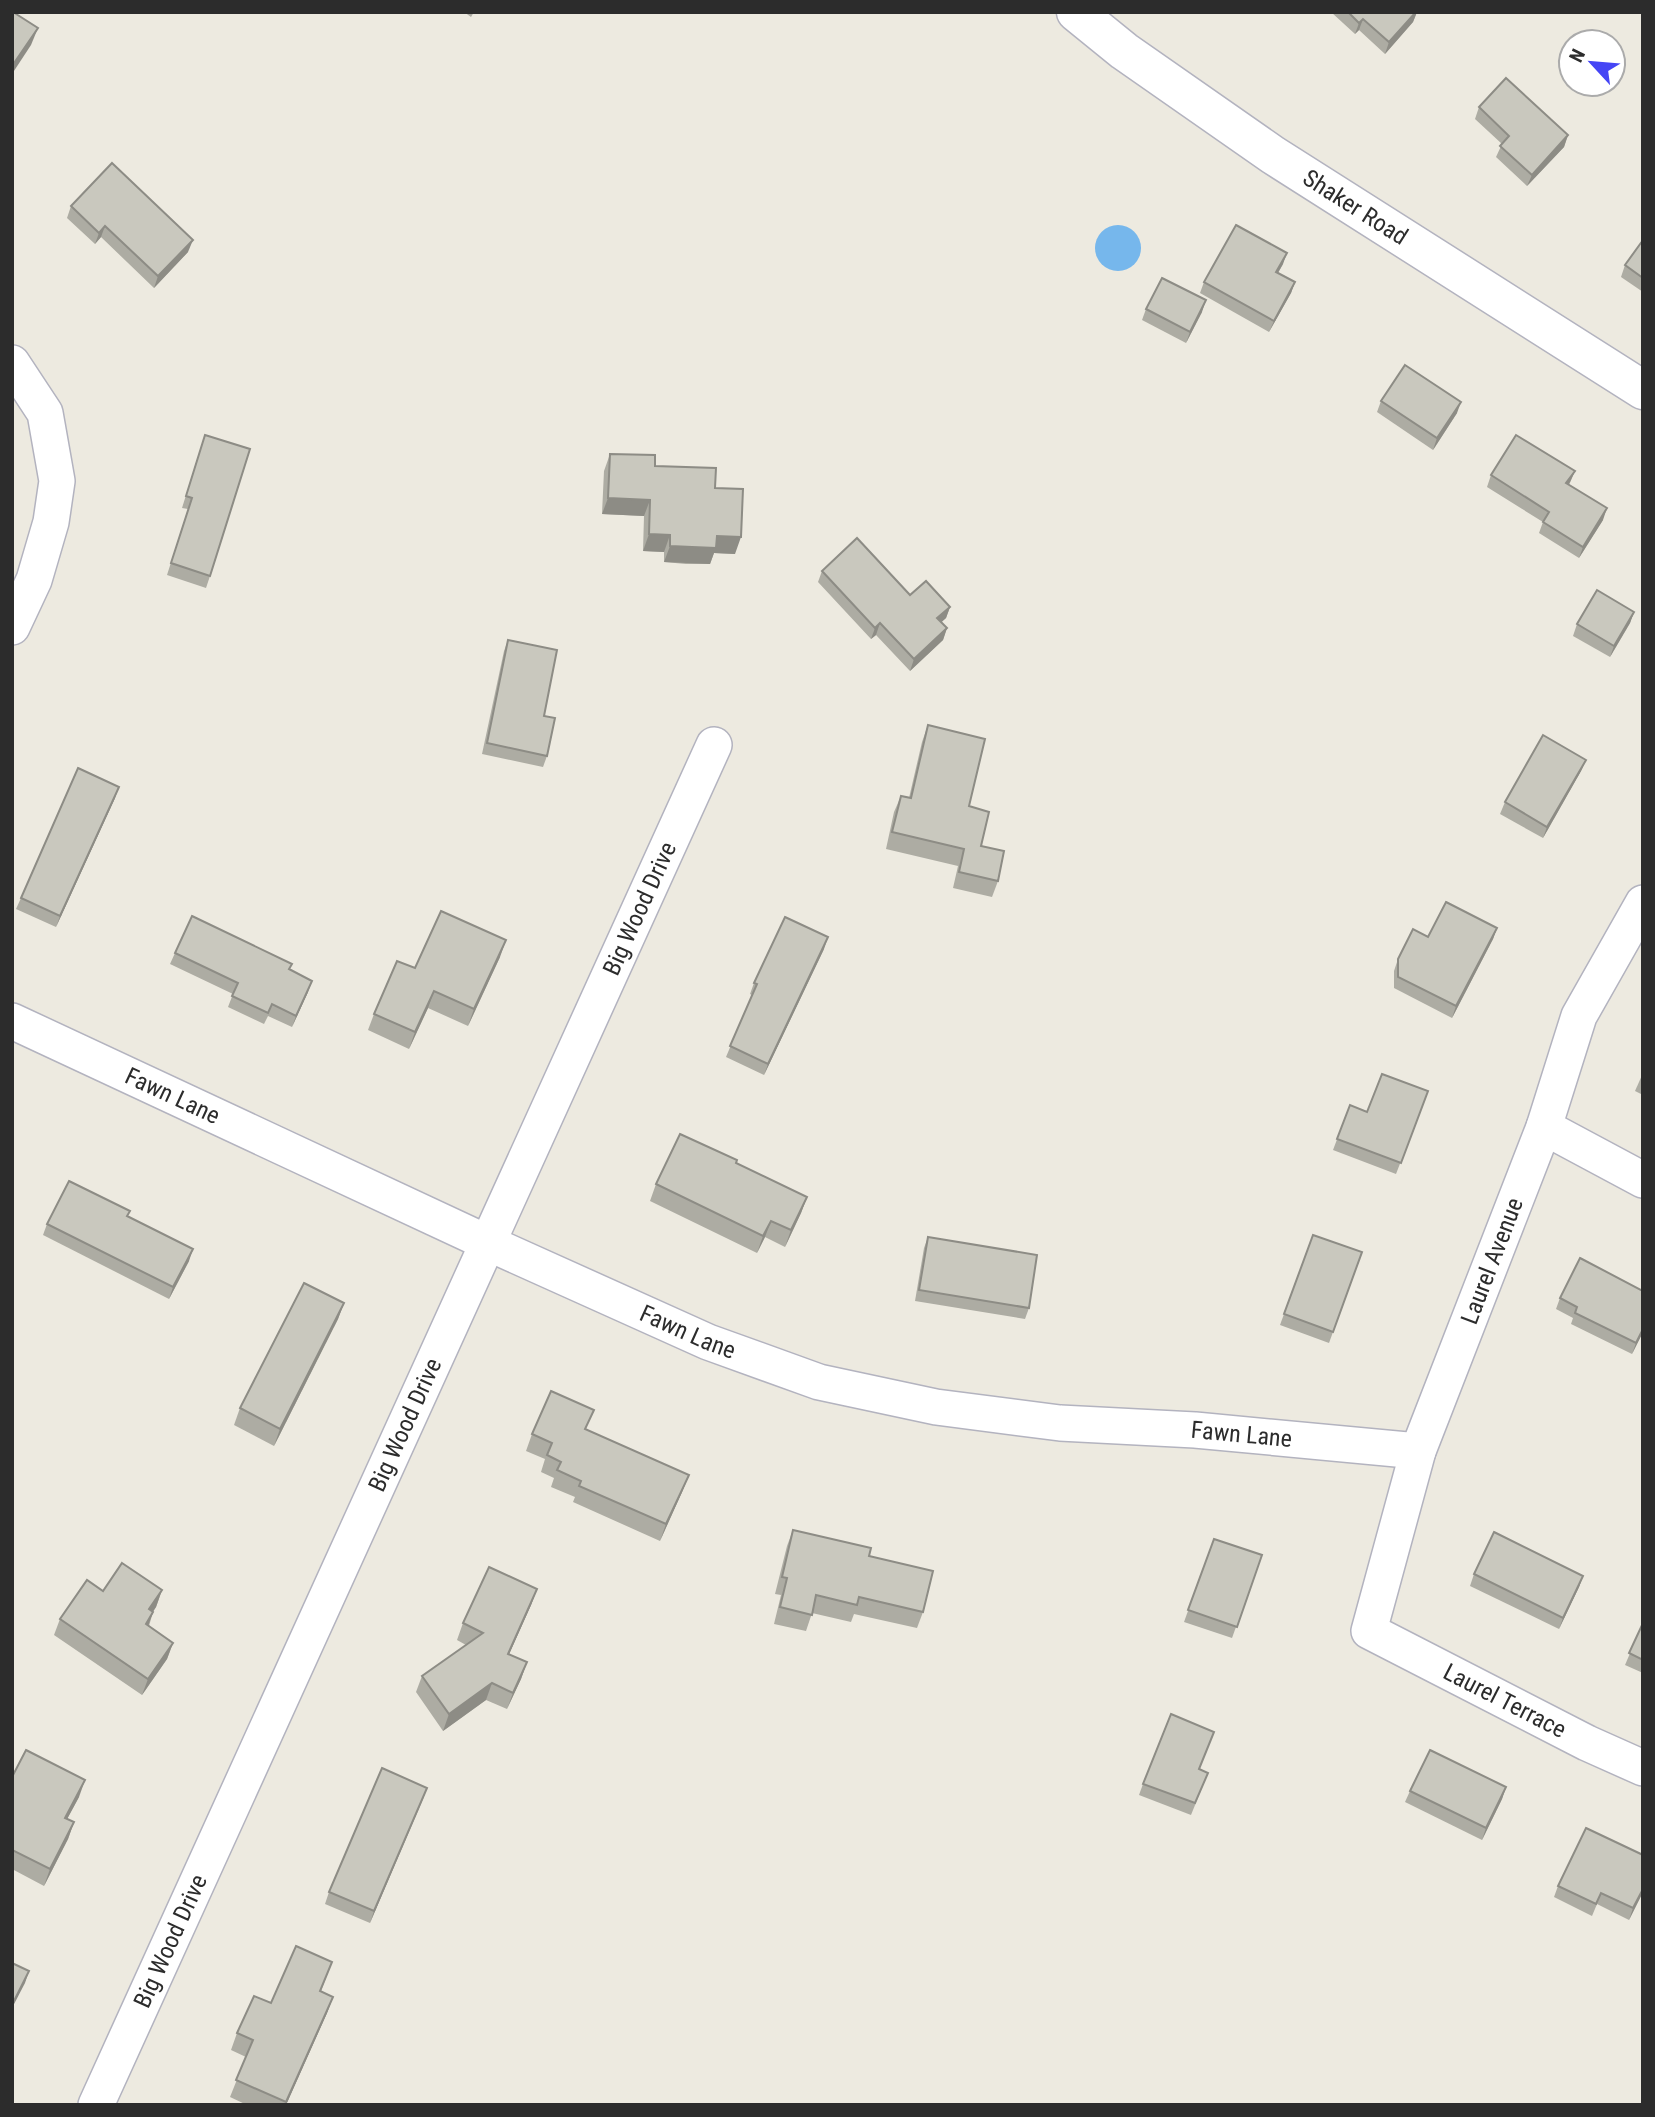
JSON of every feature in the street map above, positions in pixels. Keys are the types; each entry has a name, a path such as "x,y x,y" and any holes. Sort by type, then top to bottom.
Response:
{"street":[{"name":"Shaker Road","path":"1076,12 1124,51 1273,155 1643,390"},
{"path":"12,363 45,413 57,481 51,522 34,580 12,627"},
{"name":"Big Wood Drive","path":"96,2105 714,745"},
{"name":"Laurel Avenue","path":"1369,1630 1418,1451 1544,1127 1579,1016 1643,903"},
{"name":"Fawn Lane","path":"12,1021 488,1243 708,1342 819,1382 936,1407 1060,1423 1195,1430 1418,1451"},
{"path":"1544,1127 1643,1180"},
{"name":"Laurel Terrace","path":"1369,1630 1575,1737 1643,1768"}],"water":[{"path":"1118,225 1134,232 1141,248 1134,264 1118,271 1102,264 1095,248 1102,232"}],"building":[{"path":"13,12 38,28 12,66 12,14"},
{"path":"1348,12 1416,12 1389,42 1363,19 1359,23"},
{"path":"1506,78 1568,135 1532,175 1500,146 1509,136 1479,107"},
{"path":"112,163 193,240 158,276 105,226 99,233 71,206"},
{"path":"1236,225 1287,253 1276,272 1295,282 1274,321 1204,282"},
{"path":"1643,240 1643,278 1625,265"},
{"path":"1162,278 1206,300 1190,332 1146,309"},
{"path":"1405,365 1461,402 1437,438 1381,401"},
{"path":"205,435 250,449 210,576 171,563 192,498 186,496"},
{"path":"1516,435 1575,471 1566,483 1607,508 1583,547 1543,522 1549,512 1491,475"},
{"path":"610,454 655,455 655,466 716,468 715,488 743,489 741,537 717,536 716,548 670,546 670,535 649,534 650,500 608,498"},
{"path":"857,538 910,595 926,581 950,607 937,618 947,628 914,659 880,623 875,628 822,571"},
{"path":"1597,590 1634,612 1614,646 1577,624"},
{"path":"508,640 557,650 544,716 555,718 547,756 487,743"},
{"path":"928,725 985,739 969,806 989,812 981,846 1004,851 998,881 959,872 964,849 892,832 901,796 911,798"},
{"path":"1543,735 1586,760 1547,827 1505,802"},
{"path":"78,768 119,787 60,916 21,898"},
{"path":"1446,902 1497,928 1456,1006 1398,977 1398,959 1413,929 1428,937"},
{"path":"441,911 506,940 474,1009 434,991 415,1032 374,1014 397,961 415,968"},
{"path":"192,916 292,964 289,969 312,981 296,1016 272,1004 268,1013 232,996 238,983 175,953"},
{"path":"785,917 828,937 768,1064 730,1046 757,984 754,983"},
{"path":"1382,1074 1428,1091 1401,1163 1337,1139 1350,1105 1367,1112"},
{"path":"680,1134 807,1197 791,1230 771,1221 763,1236 656,1184"},
{"path":"69,1181 130,1211 127,1216 193,1249 173,1287 47,1224"},
{"path":"1313,1235 1362,1252 1333,1332 1284,1314"},
{"path":"928,1237 1037,1255 1029,1308 919,1290"},
{"path":"1580,1258 1643,1291 1643,1329 1636,1343 1575,1313 1577,1307 1560,1298"},
{"path":"304,1283 344,1303 280,1429 240,1408"},
{"path":"551,1391 594,1410 585,1429 689,1475 666,1524 579,1486 581,1481 557,1470 561,1462 547,1455 552,1443 532,1434"},
{"path":"793,1530 871,1548 869,1556 933,1571 923,1612 859,1597 857,1605 816,1595 812,1615 780,1607 787,1578 782,1577"},
{"path":"1494,1532 1583,1576 1563,1618 1474,1574"},
{"path":"1214,1539 1262,1555 1237,1627 1188,1610"},
{"path":"122,1563 162,1590 149,1609 153,1612 146,1624 173,1643 148,1679 60,1619 87,1580 103,1591"},
{"path":"489,1567 537,1589 508,1654 527,1662 513,1693 492,1683 449,1714 422,1676 483,1633 463,1623"},
{"path":"1643,1623 1643,1660 1629,1653"},
{"path":"1171,1714 1214,1732 1199,1769 1208,1773 1195,1803 1143,1784"},
{"path":"26,1750 85,1780 65,1818 74,1822 50,1869 12,1850 12,1777"},
{"path":"1430,1750 1506,1787 1486,1828 1410,1791"},
{"path":"382,1768 427,1788 374,1911 329,1892"},
{"path":"1586,1828 1643,1855 1643,1889 1633,1908 1601,1893 1596,1904 1558,1886"},
{"path":"296,1946 332,1962 320,1991 333,1997 286,2102 236,2080 253,2040 237,2033 254,1996 271,2003"},
{"path":"12,1963 29,1971 12,2005"}]}
